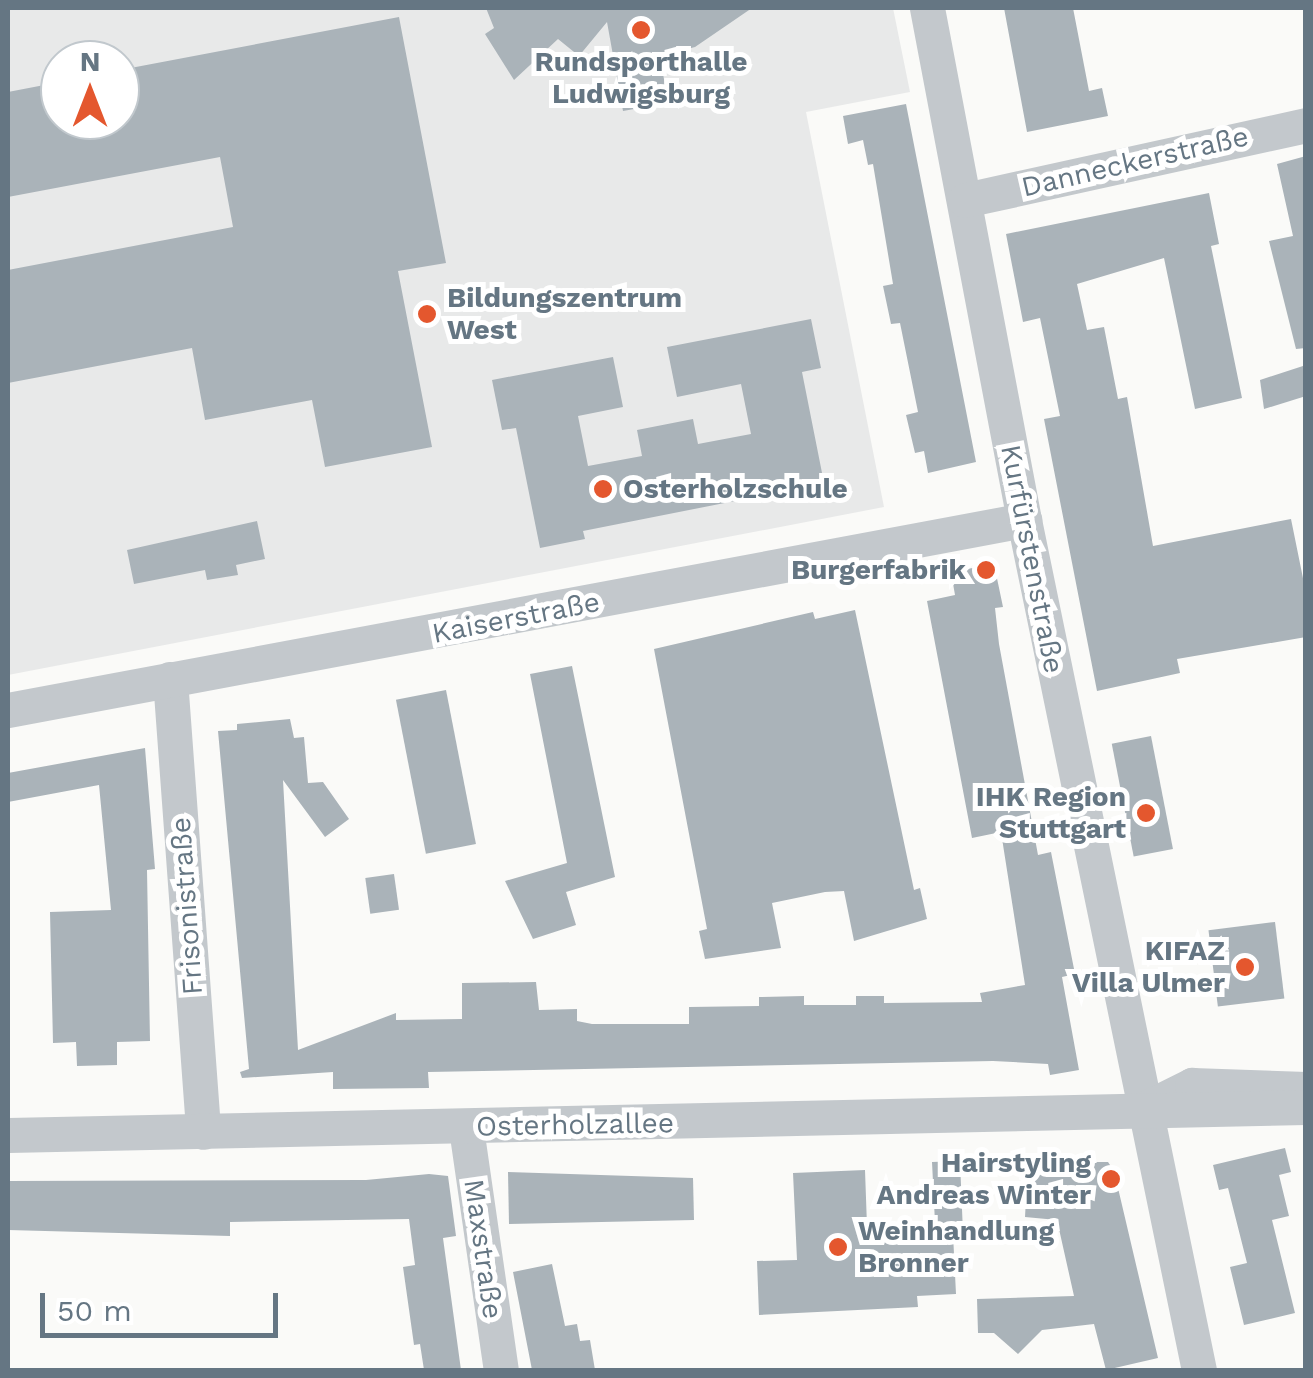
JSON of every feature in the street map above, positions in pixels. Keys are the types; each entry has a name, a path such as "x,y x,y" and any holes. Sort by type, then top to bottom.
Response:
{"street":[{"name":"Kurfürstenstraße","path":"927,8 1024,520 1199,1370"},
{"name":"Danneckerstraße","path":"966,200 1306,125"},
{"name":"Kaiserstraße","path":"8,710 1024,520"},
{"name":"Frisonistraße","path":"170,680 203,1132"},
{"path":"1143,1109 1192,1085 1306,1088"},
{"name":"Osterholzallee","path":"8,1136 1143,1109 1200,1114 1306,1107"},
{"name":"Maxstraße","path":"466,1128 501,1370"}],"shaded area":[{"name":"Bildungszentrum West","path":"8,8 893,8 910,92 806,112 884,507 8,675"}],"building":[{"path":"486,8 752,8 695,47 660,56 668,103 623,111 607,22 579,56 558,39 514,80 485,34 494,28"},
{"path":"1004,8 1073,8 1089,91 1102,88 1108,116 1027,132"},
{"path":"399,17 446,263 398,271 432,447 325,467 312,400 205,420 192,348 8,383 8,270 233,227 220,157 8,197 8,92 40,86 40,140 140,140 140,66"},
{"path":"906,104 976,462 928,473 924,451 915,453 906,415 918,412 900,323 891,324 883,286 893,284 873,164 868,165 863,140 848,144 843,116"},
{"path":"1306,156 1306,348 1296,349 1269,241 1293,236 1277,164"},
{"path":"1209,193 1219,244 1211,246 1242,398 1195,409 1164,258 1077,284 1087,330 1104,327 1118,399 1127,397 1153,546 1291,519 1306,593 1306,637 1177,659 1180,673 1097,691 1044,419 1060,416 1040,318 1023,322 1006,234"},
{"path":"811,319 821,368 802,372 826,493 781,501 780,492 583,531 585,539 540,548 516,428 502,430 492,380 613,357 623,407 578,416 588,466 642,456 637,430 693,419 698,444 751,434 741,384 677,397 667,347"},
{"path":"1306,365 1306,396 1264,409 1260,380"},
{"path":"257,521 265,559 236,565 238,575 207,580 205,570 134,584 127,550"},
{"path":"994,564 1003,607 995,608 999,644 1038,855 1051,852 1075,974 1062,977 1079,1070 1050,1075 1048,1064 993,1061 428,1072 429,1088 333,1089 333,1072 242,1078 240,1072 249,1069 218,731 237,730 237,724 290,719 294,738 304,737 308,783 323,782 349,819 325,837 283,780 298,1050 396,1013 396,1020 462,1019 462,983 536,982 539,1010 577,1009 577,1021 592,1024 689,1024 689,1007 759,1006 759,997 804,996 804,1005 856,1005 856,996 884,996 884,1003 982,1002 980,993 1025,985 1001,832 972,838 927,601 955,595 951,572"},
{"path":"855,610 914,890 920,888 927,919 854,941 844,891 825,892 772,903 781,948 705,959 699,931 707,929 654,649 813,612 815,619"},
{"path":"572,666 615,877 566,892 576,925 533,939 505,881 567,863 530,674"},
{"path":"446,690 476,844 426,854 396,700"},
{"name":"IHK Region Stuttgart","path":"1151,736 1173,849 1134,857 1112,744"},
{"path":"145,748 155,869 147,870 150,1041 117,1042 117,1065 77,1066 76,1042 53,1043 50,912 111,910 99,785 8,802 8,773"},
{"path":"394,874 399,910 370,914 365,878"},
{"name":"KIFAZ Villa Ulmer","path":"1275,922 1284,998 1218,1007 1208,930"},
{"path":"1285,1148 1291,1172 1279,1175 1289,1216 1272,1220 1295,1313 1244,1325 1230,1267 1247,1263 1228,1188 1219,1190 1213,1165"},
{"path":"960,1161 963,1233 953,1234 956,1294 917,1296 918,1307 759,1315 757,1261 797,1260 793,1173 865,1170 867,1226 935,1223 932,1162"},
{"path":"1028,1162 1108,1162 1114,1171 1158,1358 1106,1370 1094,1324 1042,1330 1018,1354 994,1333 978,1333 977,1299 1074,1296 1057,1220 1025,1217"},
{"path":"508,1172 693,1178 694,1220 509,1224"},
{"path":"448,1176 456,1236 443,1238 461,1370 424,1370 420,1344 414,1345 403,1267 415,1265 409,1219 230,1222 230,1236 8,1230 8,1181 366,1180"},
{"path":"552,1264 565,1326 577,1324 580,1341 590,1340 595,1370 532,1370 513,1272"}],"place":[{"name":"Rundsporthalle Ludwigsburg","path":"641,30"},
{"name":"Bildungszentrum West","path":"427,314"},
{"name":"Osterholzschule","path":"603,489"},
{"name":"Burgerfabrik","path":"986,570"},
{"name":"IHK Region Stuttgart","path":"1146,813"},
{"name":"KIFAZ Villa Ulmer","path":"1245,967"},
{"name":"Hairstyling Andreas Winter","path":"1111,1179"},
{"name":"Weinhandlung Bronner","path":"838,1247"}]}
